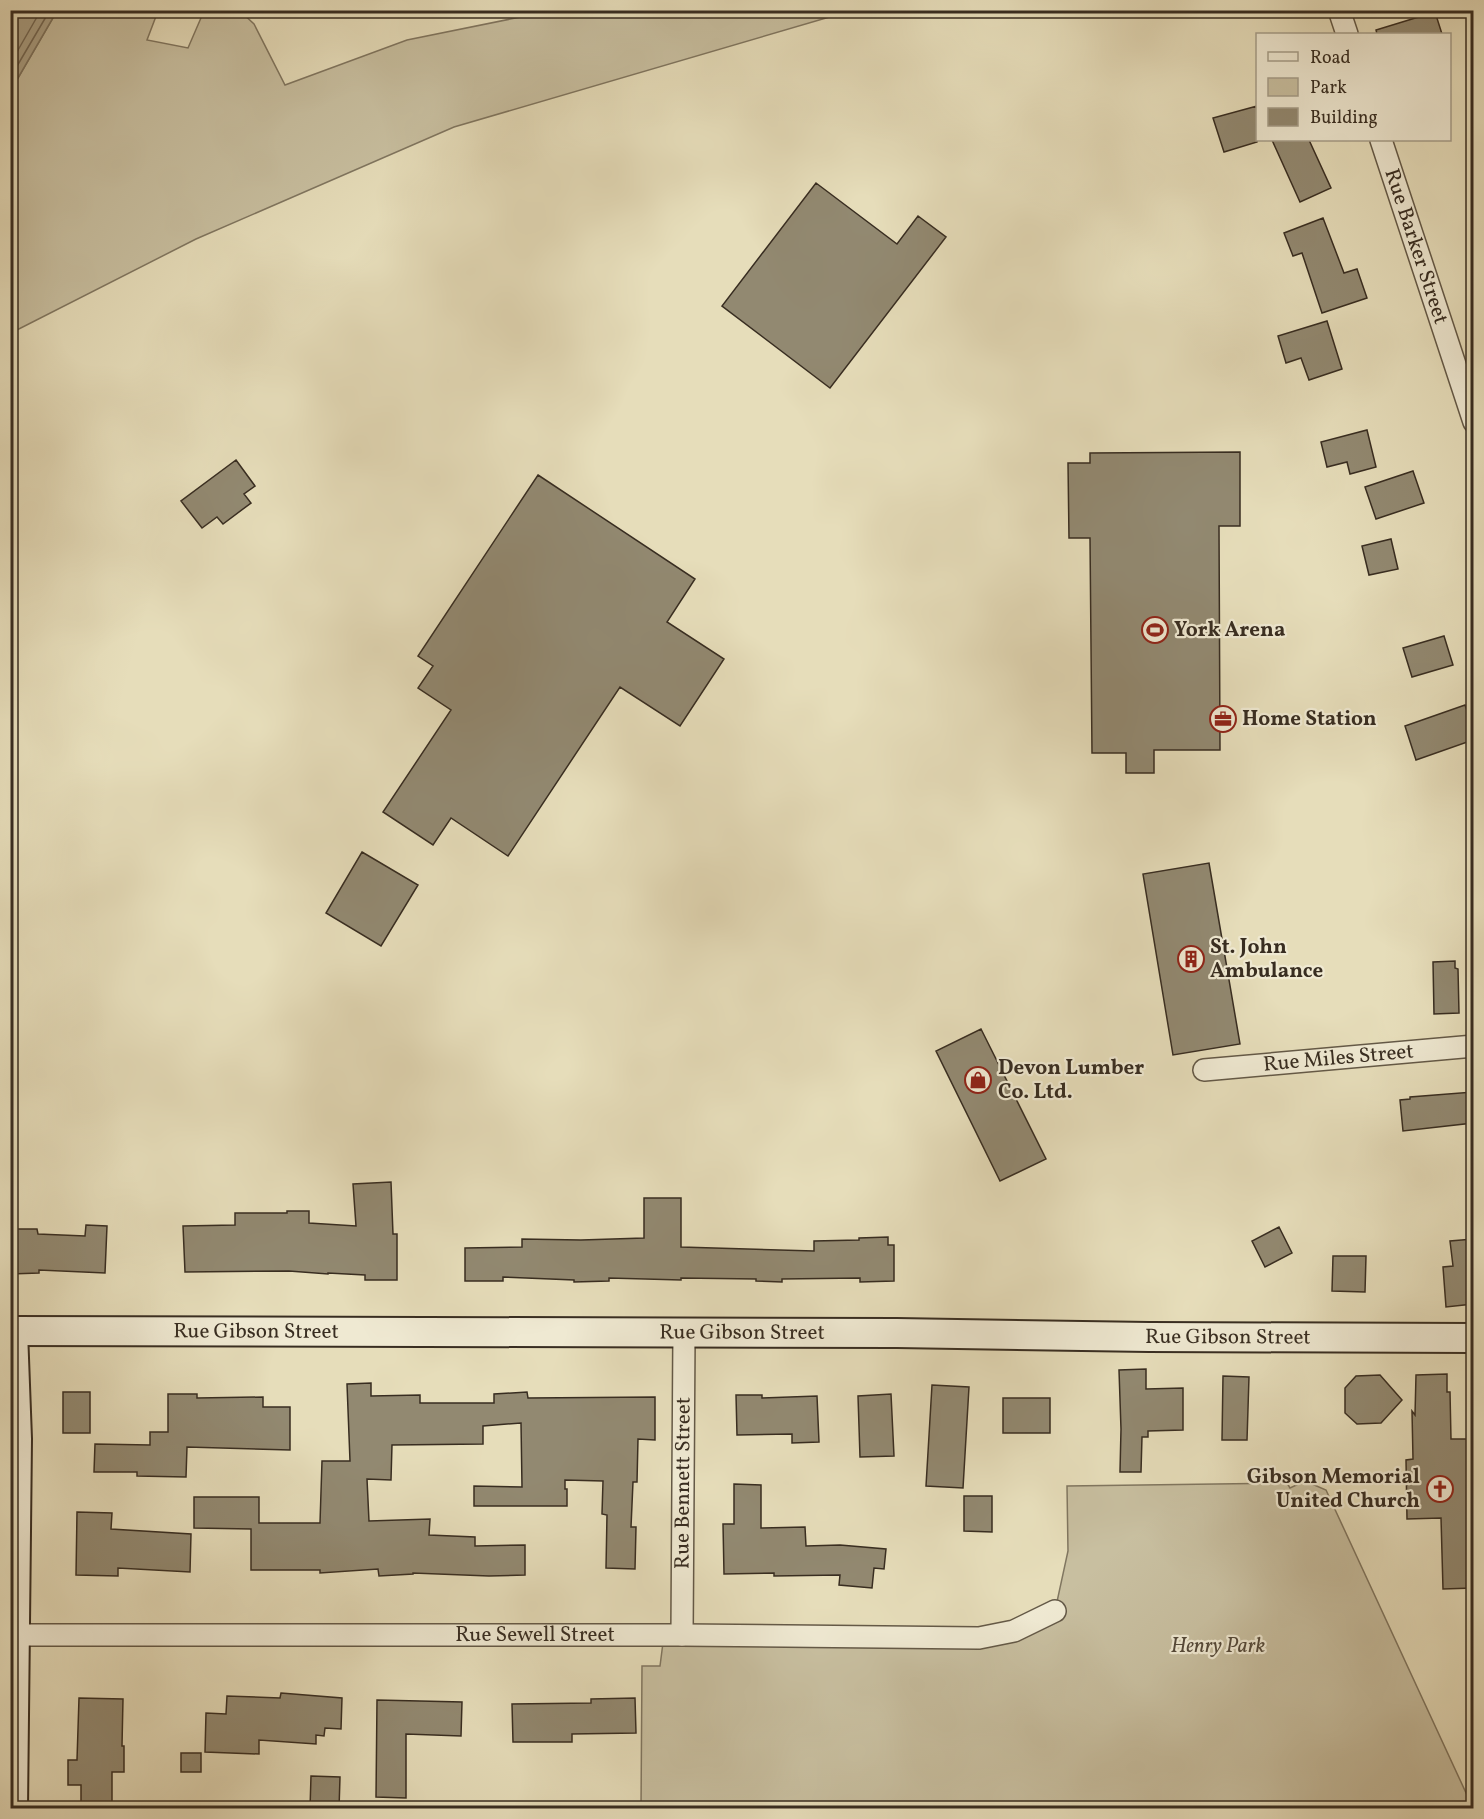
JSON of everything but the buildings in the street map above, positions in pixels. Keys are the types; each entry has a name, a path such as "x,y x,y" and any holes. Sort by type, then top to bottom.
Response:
{"main road":[{"name":"Rue Gibson Street","path":"12,1331 1473,1338"},
{"path":"12,1331 13,1809"}],"street":[{"path":"1339,10 1347,33"},
{"name":"Rue Barker Street","path":"1382,141 1473,422"},
{"name":"Rue Miles Street","path":"1204,1070 1473,1046"},
{"name":"Rue Bennett Street","path":"682,1635 684,1333"},
{"name":"Rue Sewell Street","path":"13,1635 682,1635 980,1638 1014,1630 1055,1611"}],"green space":[{"path":"57,11 158,11 147,40 188,48 204,11 240,11 254,24 285,85 407,40 550,11 850,11 454,127 196,239 11,333 11,90"},
{"name":"Henry Park","path":"1305,1481 1326,1490 1473,1808 641,1808 642,1666 660,1666 664,1635 979,1638 1055,1611 1068,1551 1067,1486 1287,1483 1290,1488"}],"water":[{"path":"10,11 57,11 11,90"}],"place":[{"name":"York Arena","path":"1155,630"},
{"name":"Home Station","path":"1223,719"},
{"name":"St. John Ambulance","path":"1191,959"},
{"name":"Devon Lumber Co. Ltd.","path":"978,1080"},
{"name":"Gibson Memorial United Church","path":"1440,1489"}]}
